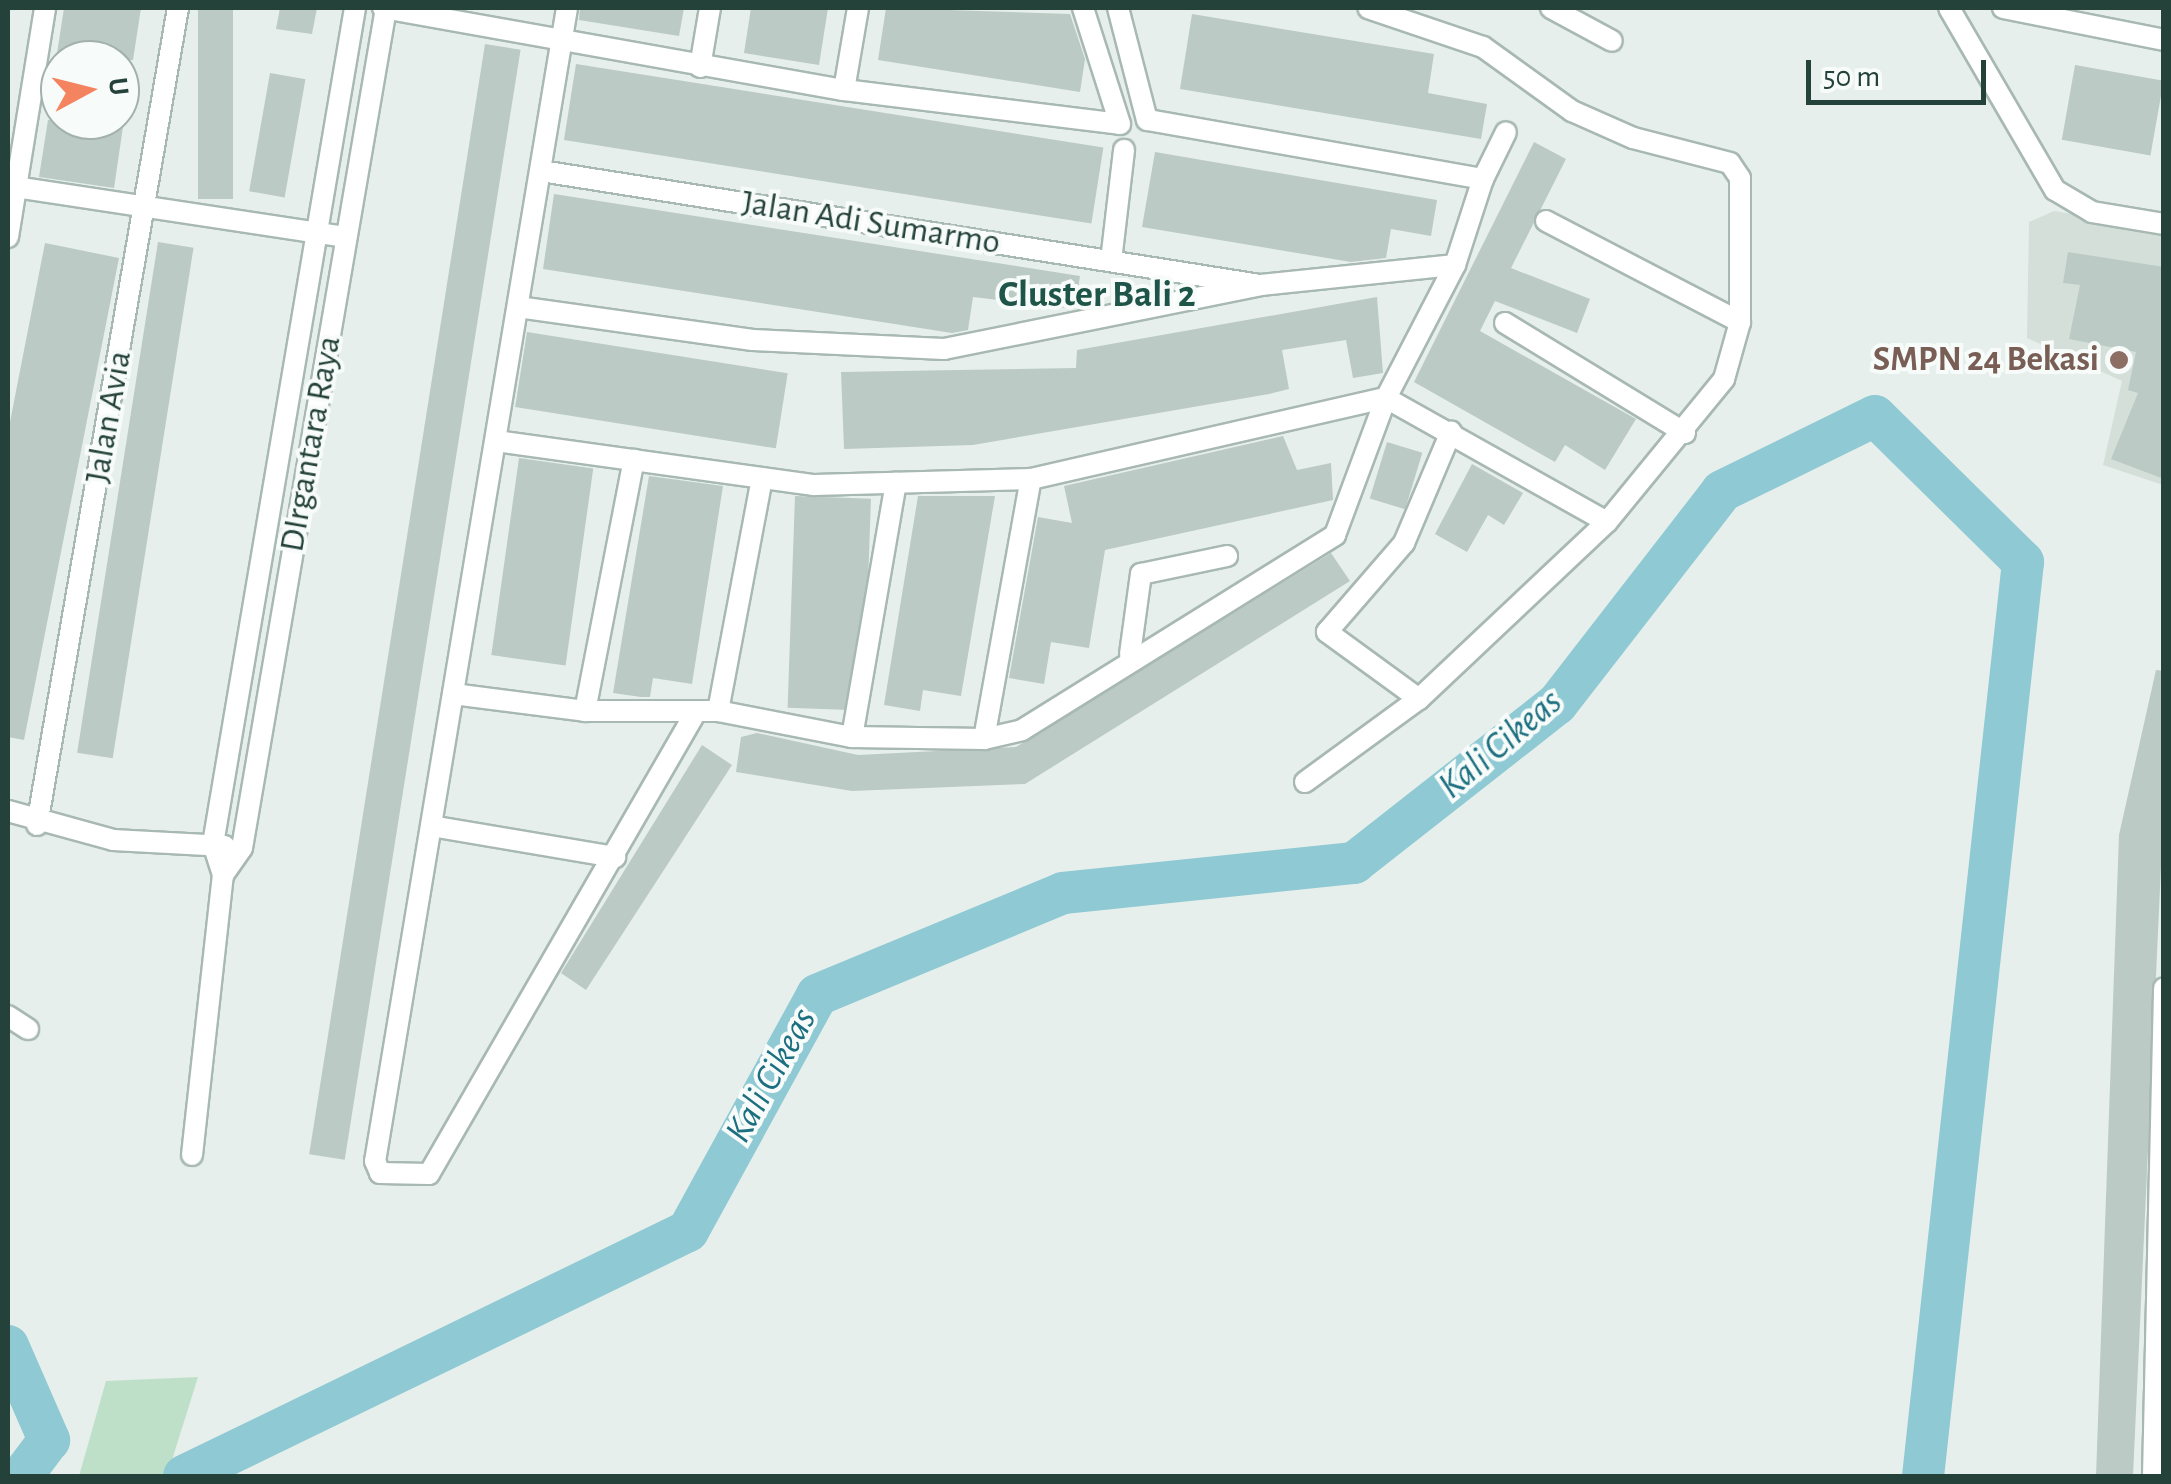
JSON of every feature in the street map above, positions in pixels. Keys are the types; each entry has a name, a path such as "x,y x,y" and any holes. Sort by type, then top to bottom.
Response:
{"street":[{"path":"8,238 12,187 45,8"},
{"name":"Jalan Avia","path":"37,825 178,8"},
{"name":"DIrgantara Raya","path":"192,1154 223,875 213,844 270,543 355,8"},
{"path":"385,8 562,36 700,67 844,90 1120,124 1083,8"},
{"name":"DIrgantara Raya","path":"223,875 242,848 385,8"},
{"path":"567,8 375,1161 380,1174 417,1180 429,1174 693,716"},
{"path":"700,67 710,8"},
{"path":"844,90 858,8"},
{"path":"1118,8 1147,120 1483,179"},
{"path":"1305,782 1419,699 1607,522 1685,433 1724,378 1740,322 1740,178 1730,163 1633,138 1572,110 1483,47 1368,8"},
{"path":"1551,8 1612,41"},
{"path":"1949,8 2055,190 2092,212 2164,224"},
{"path":"2003,8 2164,40"},
{"path":"453,694 585,711 693,716 718,711 852,738 984,738 1022,730 1130,654 1334,536 1386,398 1455,265 1483,179 1506,132"},
{"path":"1112,261 1124,150"},
{"name":"Jalan Adi Sumarmo","path":"541,171 1261,285"},
{"path":"12,187 346,237"},
{"path":"1546,221 1740,322"},
{"path":"518,307 753,340 944,349 1261,285 1455,265"},
{"path":"1505,323 1685,433"},
{"path":"496,441 762,478 896,483 1031,479 1386,398 1607,522"},
{"path":"1419,699 1327,632 1404,542 1452,432"},
{"path":"585,711 634,460"},
{"path":"718,711 762,478"},
{"path":"984,738 1031,479"},
{"path":"852,738 896,483"},
{"path":"270,543 293,547"},
{"path":"1130,654 1141,574 1226,556"},
{"path":"8,811 37,825 242,848"},
{"path":"431,826 615,857"},
{"path":"2153,1476 2164,988"},
{"path":"8,1016 28,1030"}],"shaded area":[{"name":"SMPN 24 Bekasi","path":"2054,211 2163,229 2163,485 2103,465 2122,381 2027,338 2029,222"}],"green space":[{"path":"198,1377 167,1476 79,1476 106,1381"}],"building":[{"path":"64,8 141,8 136,40 59,40"},
{"path":"198,8 233,8 233,199 198,199"},
{"path":"280,8 317,8 312,34 276,29"},
{"path":"580,8 684,8 679,36 579,20"},
{"path":"751,8 828,8 819,65 744,53"},
{"path":"886,8 1070,14 1085,59 1080,92 878,60"},
{"path":"1192,14 1434,54 1428,93 1487,104 1481,139 1180,89"},
{"path":"485,44 521,50 345,1160 309,1154"},
{"path":"576,64 1103,148 1091,224 564,140"},
{"path":"2075,65 2164,81 2150,155 2062,140"},
{"path":"270,73 305,79 285,197 249,191"},
{"path":"45,140 121,140 114,188 39,177"},
{"path":"1534,142 1566,159 1511,268 1590,299 1577,333 1495,301 1480,331 1636,419 1605,470 1565,445 1555,462 1414,382"},
{"path":"1155,152 1437,200 1431,236 1391,229 1386,258 1351,262 1142,227"},
{"path":"554,194 1080,276 1075,309 973,297 968,330 952,333 543,269"},
{"path":"158,242 194,248 113,758 77,753"},
{"path":"45,243 119,258 24,740 8,737 8,432"},
{"path":"2068,252 2164,267 2164,479 2111,459 2138,393 2128,390 2136,352 2069,339 2080,285 2063,283"},
{"path":"1377,297 1383,373 1353,378 1346,340 1282,350 1289,389 1269,394 973,445 844,449 841,372 1076,368 1077,350"},
{"path":"527,332 788,373 776,448 515,407"},
{"path":"1283,436 1297,470 1331,463 1333,500 1105,550 1089,648 1051,642 1044,684 1009,678 1038,517 1072,523 1064,486"},
{"path":"1387,442 1422,453 1405,509 1370,498"},
{"path":"519,458 593,468 566,666 491,655"},
{"path":"1472,464 1523,493 1504,525 1488,515 1467,552 1435,534"},
{"path":"649,476 723,486 692,684 653,678 650,697 641,697 613,693"},
{"path":"795,496 871,499 864,711 788,708"},
{"path":"918,496 995,496 961,696 923,690 920,711 884,705"},
{"path":"1331,553 1350,581 1025,784 852,791 736,772 741,737 757,733 858,755 1016,747"},
{"path":"2156,670 2164,671 2164,801 2133,1476 2096,1476 2119,835"},
{"path":"702,745 732,765 586,990 561,973"}],"waterway":[{"name":"Kali Cikeas","path":"184,1476 688,1231 817,995 1063,893 1354,863 1557,704 1722,491 1875,416 2023,562 1923,1476"},
{"name":"Kali Cikeas","path":"8,1346 49,1440 22,1476"}],"place":[{"name":"SMPN 24 Bekasi","path":"2119,360"}],"district":[{"name":"Cluster Bali 2","path":"1097,296"}]}
